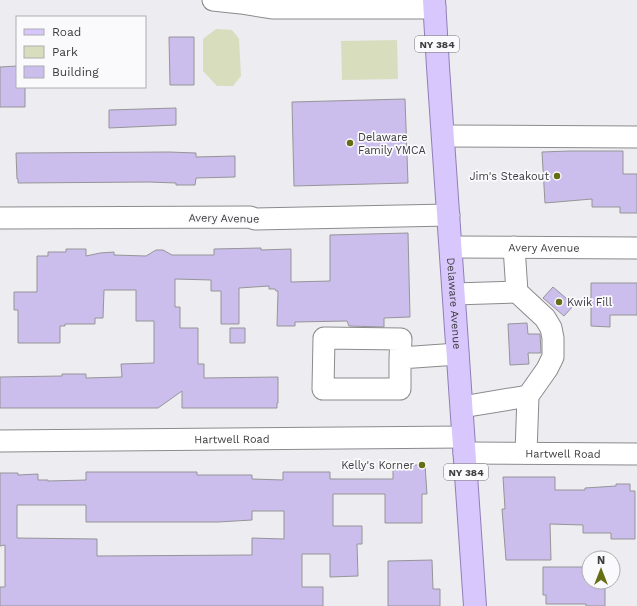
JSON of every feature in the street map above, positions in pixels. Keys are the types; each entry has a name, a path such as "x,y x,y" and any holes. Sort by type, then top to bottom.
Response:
{"main road":[{"name":"Delaware Avenue","path":"434,4 476,606"}],"street":[{"path":"213,0 271,4 434,4"},
{"path":"443,136 637,137"},
{"name":"Avery Avenue","path":"0,218 250,216 255,219 449,215"},
{"name":"Avery Avenue","path":"451,247 637,248"},
{"path":"514,248 517,292 545,318 551,328 553,338 553,357 547,369 528,396 526,454"},
{"path":"454,294 517,292"},
{"path":"400,358 458,354"},
{"path":"462,407 528,396"},
{"name":"Hartwell Road","path":"0,441 464,445 526,454 637,454"}],"green space":[{"path":"216,29 232,30 239,39 241,76 233,86 217,86 203,71 203,39"},
{"path":"397,40 398,79 342,80 341,41"}],"building":[{"path":"169,37 194,37 194,85 170,85"},
{"path":"16,66 16,88 25,88 25,107 0,107 0,67"},
{"name":"Delaware Family YMCA","path":"405,99 408,183 294,186 292,102"},
{"path":"176,108 176,125 109,128 109,110"},
{"path":"623,151 623,174 637,174 637,213 620,213 620,207 592,207 592,199 545,203 542,152"},
{"path":"16,153 196,153 196,157 235,156 235,177 196,178 195,185 176,185 176,183 149,182 18,183 17,179"},
{"path":"408,233 410,317 384,318 384,327 349,326 347,321 295,322 295,326 277,326 278,291 275,289 269,289 269,286 239,288 239,324 221,324 221,291 211,291 211,280 175,279 175,307 180,307 180,328 198,328 198,364 204,364 204,378 278,377 277,408 182,408 182,391 158,408 0,408 0,377 86,374 86,378 122,377 121,364 154,363 154,321 136,321 136,290 104,290 103,318 95,318 95,324 65,324 65,326 60,326 60,343 18,343 18,310 14,310 14,292 37,292 37,256 48,256 48,252 66,252 66,249 86,249 86,256 114,252 114,255 146,256 156,250 163,250 172,255 214,255 214,249 291,249 291,282 330,281 330,235"},
{"path":"591,283 637,283 637,315 610,315 610,327 591,326"},
{"name":"Kwik Fill","path":"553,287 574,305 564,316 543,298"},
{"name":"Kwik Fill","path":"527,323 528,334 540,334 541,353 528,353 529,364 510,365 508,324"},
{"path":"230,328 245,328 245,343 230,343"},
{"path":"393,465 425,465 427,494 422,494 422,523 385,523 385,494 333,494 333,526 362,526 362,544 357,544 358,576 330,577 330,554 302,554 302,587 323,587 323,606 0,606 0,587 5,587 5,545 0,546 0,473 18,473 18,475 38,474 38,480 48,481 86,480 86,472 197,472 197,475 252,475 252,479 283,480 283,472 330,472 330,479 393,479","holes":["17,505 86,505 86,522 218,522 252,520 252,511 284,511 284,539 252,538 252,555 97,556 97,539 17,538"]},
{"path":"503,477 555,477 555,490 585,490 585,488 616,486 616,484 630,484 630,491 635,491 635,539 611,539 611,533 583,533 583,525 550,524 551,560 506,560 502,509 505,509"},
{"path":"432,560 433,589 440,589 440,606 388,606 388,561"},
{"path":"543,567 581,567 581,590 605,590 605,606 586,606 586,604 546,604 546,595 543,595"}],"place":[{"name":"Delaware Family YMCA","path":"350,143"},
{"name":"Jim's Steakout","path":"557,176"},
{"name":"Kwik Fill","path":"559,302"},
{"name":"Kelly's Korner","path":"422,465"}]}
